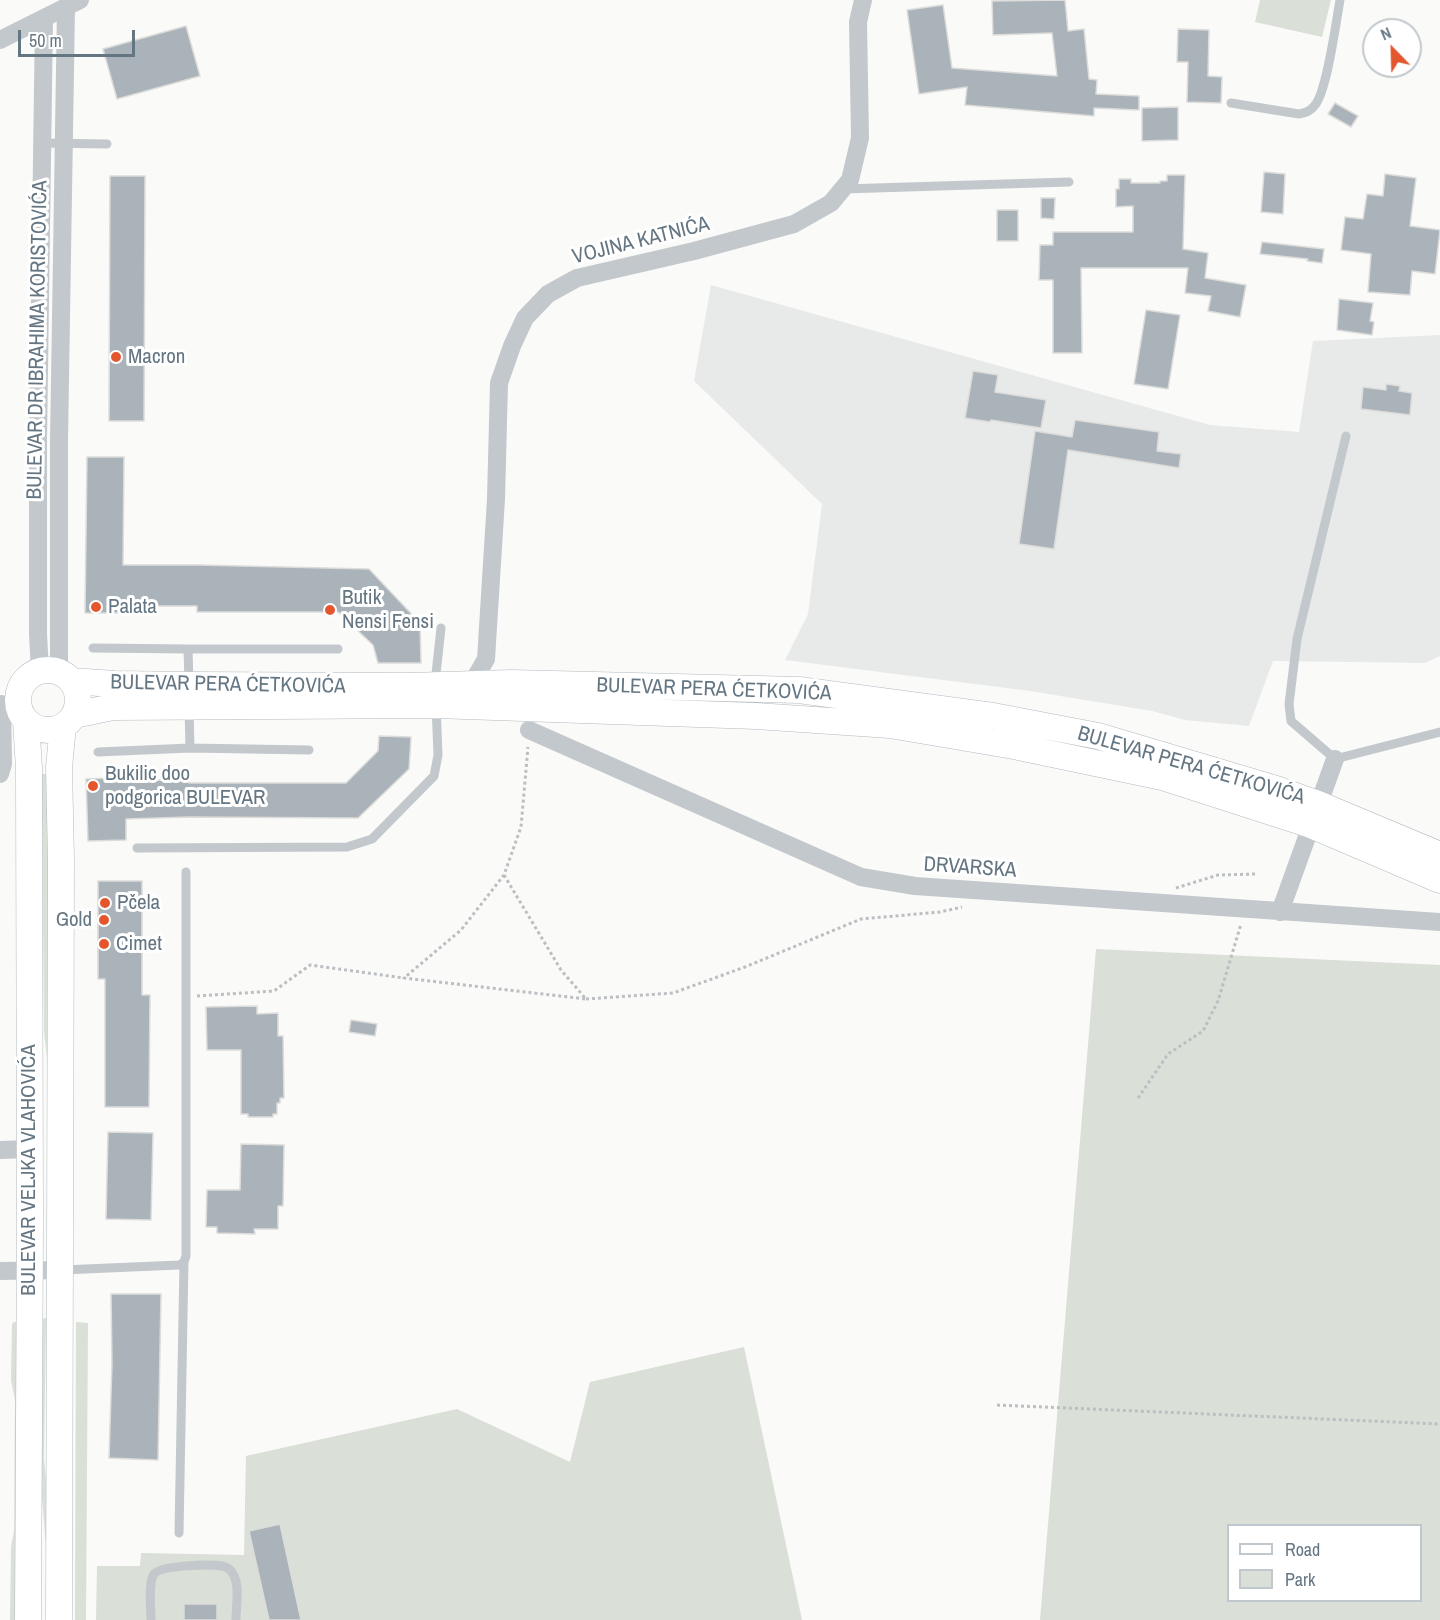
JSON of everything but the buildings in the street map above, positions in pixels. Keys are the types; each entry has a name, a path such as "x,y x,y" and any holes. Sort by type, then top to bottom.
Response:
{"main road":[{"name":"BULEVAR PERA ĆETKOVIĆA","path":"189,696 49,676 9,704 40,729 56,729 68,721 113,707 189,696 435,695 890,725 1014,746 1162,777 1315,815 1440,855"},
{"name":"BULEVAR VELJKA VLAHOVIĆA","path":"49,676 78,698 68,721 59,768 61,861 59,1620"},
{"name":"BULEVAR PERA ĆETKOVIĆA","path":"435,695 471,685 512,683 799,690 993,716 1098,736 1276,789 1315,815 1440,880"},
{"name":"BULEVAR VELJKA VLAHOVIĆA","path":"9,704 29,768 28,1620"}],"street":[{"name":"VOJINA KATNIĆA","path":"471,685 486,659 496,499 499,383 525,318 548,294 577,278 694,251 794,224 831,203 850,180 860,138 858,22 862,0"},
{"path":"0,40 60,8"},
{"name":"BULEVAR DR IBRAHIMA KORISTOVIĆA","path":"49,676 38,634 42,143 60,8"},
{"name":"BULEVAR DR IBRAHIMA KORISTOVIĆA","path":"49,676 59,441 63,143 60,8"},
{"path":"0,774 9,704"},
{"name":"DRVARSKA","path":"529,730 861,877 915,886 1440,922"},
{"path":"1280,912 1335,759"},
{"path":"0,1150 30,1149"},
{"path":"0,1271 61,1270"}],"lane":[{"path":"1231,103 1299,114 1306,113 1315,105 1323,86 1340,0"},
{"path":"42,143 107,144"},
{"path":"843,189 1068,182"},
{"path":"1346,436 1298,639 1288,704 1291,721 1335,759 1440,732"},
{"path":"137,848 347,847 372,840 434,776 438,755 435,695 441,628"},
{"path":"93,648 338,649"},
{"path":"188,649 190,748"},
{"path":"99,752 190,748 309,750"},
{"path":"179,1533 184,1262 186,1256 186,872"},
{"path":"61,1270 179,1265 184,1262"},
{"path":"152,1620 151,1582 158,1570 168,1567 218,1566 230,1570 235,1576 236,1620"}],"path":[{"path":"404,978 461,930 504,875 521,828 529,730"},
{"path":"1164,904 1171,891 1180,885 1218,875 1256,874"},
{"path":"504,875 561,970 586,999"},
{"path":"186,996 274,991 310,965 586,999 673,993 745,967 861,919 940,912 971,905"},
{"path":"1138,1098 1168,1054 1203,1031 1218,1001 1246,910"},
{"path":"998,1405 1440,1424"}],"shaded area":[{"path":"711,285 1210,425 1299,432 1313,341 1440,335 1440,656 1425,663 1273,661 1249,726 1185,720 1152,711 1030,691 785,660 808,614 822,504 694,381"}],"green space":[{"path":"1260,0 1331,0 1322,37 1255,22"},
{"path":"38,774 53,774 49,1078 44,1031 42,807"},
{"path":"1096,949 1440,965 1440,1620 1040,1620"},
{"path":"46,1318 44,1459 50,1516 47,1558 41,1487 42,1319"},
{"path":"18,1322 16,1620 10,1620 11,1547 14,1531 15,1400 11,1380 12,1324"},
{"path":"76,1322 88,1323 86,1620 75,1620"},
{"path":"744,1347 802,1620 96,1620 97,1566 140,1566 141,1553 244,1555 246,1456 457,1409 570,1462 590,1382"}],"place":[{"name":"Macron","path":"116,357"},
{"name":"Palata","path":"96,607"},
{"name":"Butik Nensi Fensi","path":"330,610"},
{"name":"Bukilic doo podgorica BULEVAR","path":"93,786"},
{"name":"Pčela","path":"105,903"},
{"name":"Gold","path":"104,920"},
{"name":"Cimet","path":"104,944"}]}
